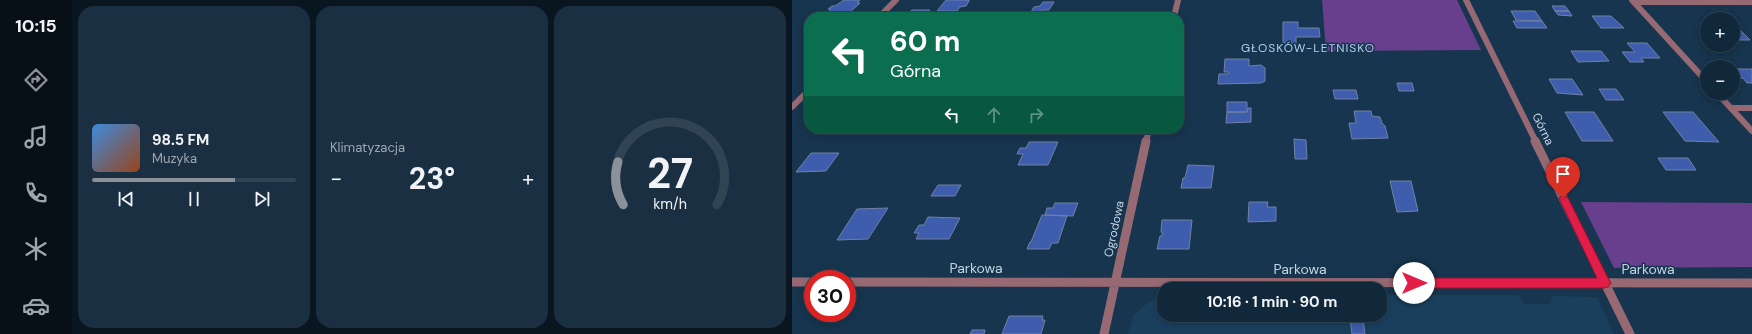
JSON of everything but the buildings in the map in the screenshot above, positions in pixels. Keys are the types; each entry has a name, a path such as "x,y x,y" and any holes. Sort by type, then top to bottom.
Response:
{"street":[{"path":"884,12 896,0"},
{"path":"1175,12 1178,0"},
{"name":"Górna","path":"1466,0 1630,334"},
{"path":"1633,1 1752,2"},
{"path":"1633,1 1700,74"},
{"path":"792,108 804,95"},
{"path":"1724,100 1752,131"},
{"path":"1731,108 1752,108"},
{"name":"Ogrodowa","path":"1104,334 1148,134"},
{"path":"792,282 804,282"},
{"name":"Parkowa","path":"856,282 1752,283"}],"shaded area":[{"path":"1322,0 1457,0 1481,50 1326,51"},
{"path":"1581,202 1752,203 1752,267 1614,268"},
{"path":"1387,295 1517,295 1525,304 1550,304 1552,296 1597,297 1614,334 1128,334 1133,315 1153,299 1157,299 1157,322 1387,322"}],"district":[{"name":"GŁOSKÓW-LETNISKO","path":"1308,48"}],"route":[{"path":"1414,283 1605,283 1563,198"}]}
